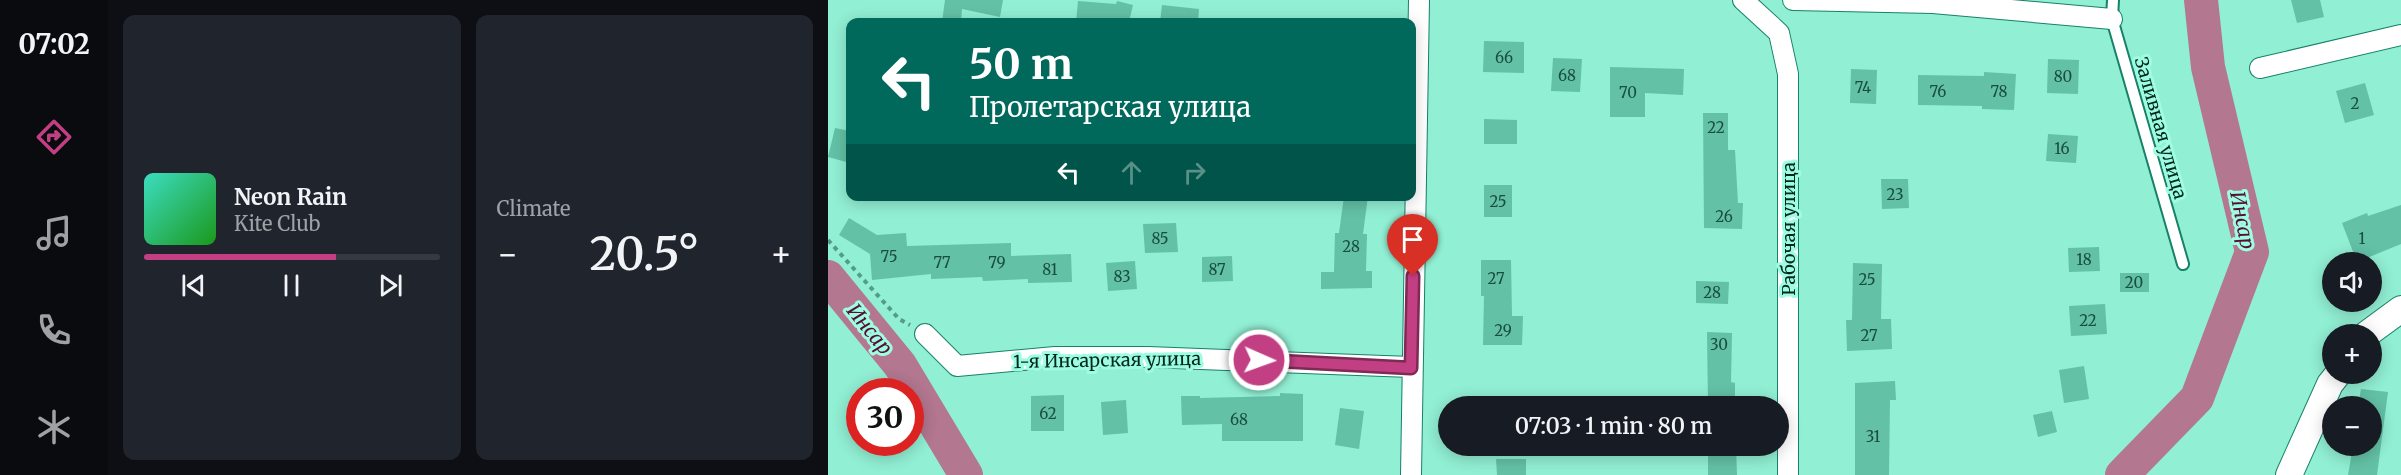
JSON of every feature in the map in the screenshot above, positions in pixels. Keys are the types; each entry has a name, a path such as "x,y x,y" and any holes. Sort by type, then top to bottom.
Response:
{"street":[{"path":"1416,138 1419,0"},
{"name":"Рабочая улица","path":"1743,0 1779,33 1788,74 1788,475"},
{"path":"1793,0 2112,10"},
{"path":"2260,68 2401,35"},
{"path":"1411,475 1415,201"},
{"path":"2381,324 2401,309"},
{"name":"1-я Инсарская улица","path":"924,334 957,366 1055,357 1148,357 1411,368"},
{"path":"2289,475 2330,384"}],"lane":[{"name":"Заливная улица","path":"2112,10 2183,264"}],"path":[{"path":"828,240 899,319 924,334"}],"building":[{"path":"945,0 1003,0 1000,17 962,9 961,18 943,18"},
{"path":"2291,0 2320,0 2324,17 2297,23"},
{"path":"1078,1 1116,4 1117,1 1133,5 1130,18 1076,18"},
{"path":"1162,5 1199,9 1198,18 1160,18"},
{"path":"1484,41 1524,42 1524,73 1483,72"},
{"path":"1553,58 1582,59 1580,92 1551,91"},
{"path":"2048,59 2079,60 2078,94 2047,93"},
{"path":"1610,67 1684,69 1683,95 1645,93 1645,117 1610,117"},
{"path":"1851,69 1877,70 1876,104 1850,103"},
{"path":"1984,72 2016,74 2014,110 1982,109 1982,106 1918,105 1918,75 1984,76"},
{"path":"2365,83 2374,115 2345,123 2336,91"},
{"path":"1703,113 1728,113 1728,150 1735,150 1738,203 1743,203 1742,229 1704,228"},
{"path":"1484,119 1517,120 1517,144 1484,144"},
{"path":"835,128 846,130 846,162 828,157"},
{"path":"2048,134 2078,136 2076,163 2046,161"},
{"path":"1881,179 1908,179 1909,208 1882,209"},
{"path":"1484,185 1512,185 1512,217 1484,217"},
{"path":"1343,201 1367,201 1363,234 1367,234 1366,271 1372,271 1372,288 1321,289 1321,272 1334,272 1335,233 1339,233"},
{"path":"2401,205 2401,244 2381,252 2353,252 2342,223 2367,213 2368,216"},
{"path":"849,218 877,235 906,233 907,246 1011,243 1011,256 1071,254 1072,282 1028,283 1028,279 983,281 982,277 931,279 931,274 872,280 870,254 839,235"},
{"path":"1176,223 1178,252 1145,253 1143,224"},
{"path":"2099,247 2100,271 2069,272 2068,248"},
{"path":"1232,256 1233,281 1202,282 1202,257"},
{"path":"1481,260 1511,260 1512,316 1523,316 1522,345 1483,345 1484,296 1481,296"},
{"path":"1135,261 1137,289 1108,291 1106,263"},
{"path":"1853,263 1882,264 1881,319 1891,319 1892,349 1847,351 1846,320 1852,320"},
{"path":"2120,273 2149,273 2149,292 2120,292"},
{"path":"1696,281 1729,282 1728,304 1696,303"},
{"path":"2105,304 2107,334 2071,336 2069,306"},
{"path":"1707,332 1732,333 1731,382 1735,383 1735,396 1708,396"},
{"path":"2084,366 2089,399 2064,403 2059,370"},
{"path":"1895,381 1896,400 1890,400 1889,475 1855,475 1855,383"},
{"path":"2361,389 2388,392 2382,437 2382,396 2360,396"},
{"path":"1280,393 1303,394 1303,441 1222,441 1222,424 1182,425 1181,396 1200,396 1200,398 1280,396"},
{"path":"1064,395 1064,431 1031,431 1031,396"},
{"path":"1126,400 1128,433 1103,435 1101,402"},
{"path":"1340,408 1364,411 1359,449 1335,445"},
{"path":"2052,411 2057,432 2038,437 2033,415"},
{"path":"1708,456 1736,456 1737,475 1708,475"},
{"path":"2351,456 2380,456 2377,475 2348,475"},
{"path":"1496,459 1526,459 1526,475 1497,475"}],"waterway":[{"name":"Инсар","path":"2122,475 2197,398 2252,252 2208,67 2201,0"},
{"name":"Инсар","path":"828,277 900,365 966,475"}],"route":[{"path":"1259,360 1411,368 1413,276"}]}
